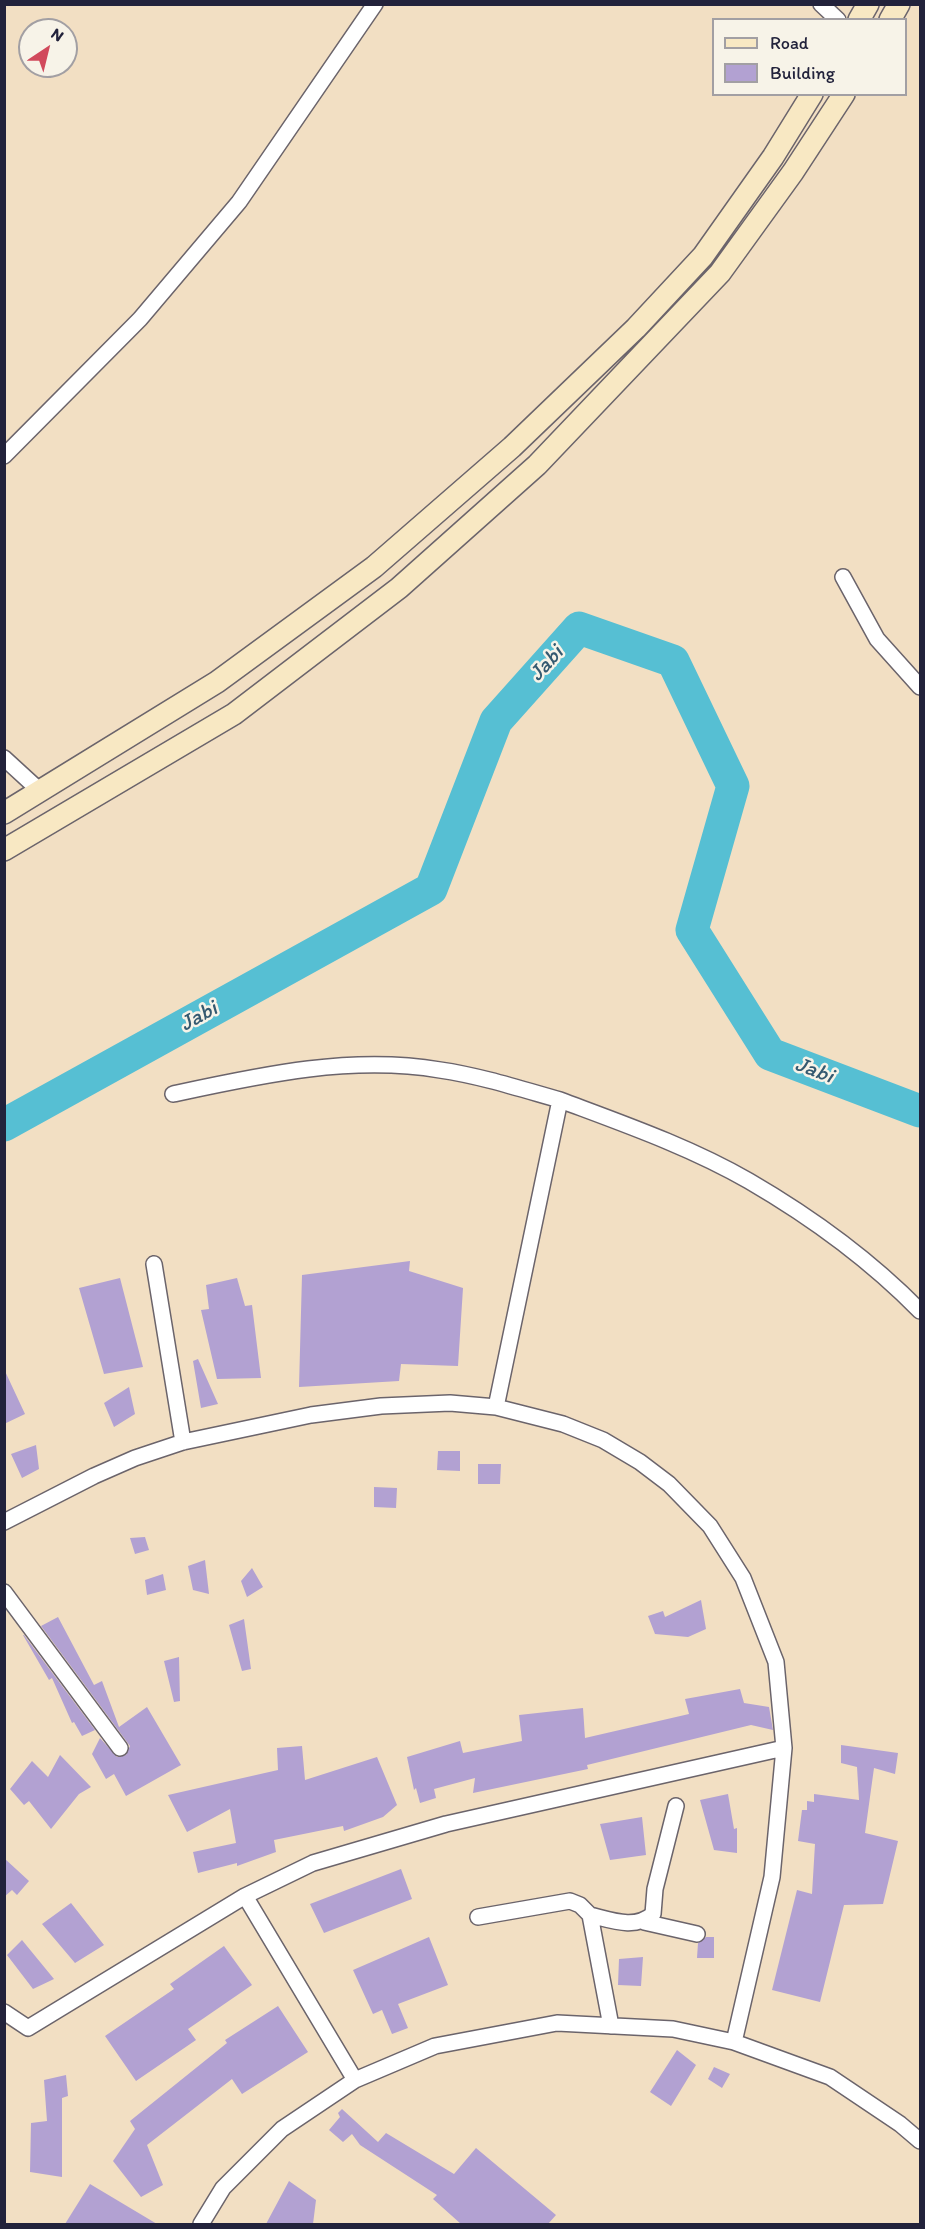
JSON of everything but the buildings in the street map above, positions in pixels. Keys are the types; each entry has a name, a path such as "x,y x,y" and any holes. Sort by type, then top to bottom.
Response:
{"main road":[{"path":"860,18 868,4"},
{"path":"891,18 899,4"},
{"path":"4,813 217,682 374,567 512,447 636,328 703,256 773,157 811,96"},
{"path":"4,850 234,714 399,588 537,465 720,273 793,172 843,96"},
{"path":"661,301 678,317"}],"street":[{"path":"4,456 140,319 239,202 375,4"},
{"path":"821,4 836,18"},
{"path":"843,577 877,639 921,687"},
{"path":"4,758 40,791"},
{"path":"173,1094 257,1076 304,1069 365,1065 441,1070 560,1100 694,1154 748,1181 827,1231 899,1289 921,1311"},
{"path":"496,1407 560,1100"},
{"path":"154,1264 183,1442"},
{"path":"4,1522 94,1476 135,1458 183,1442 311,1415 381,1406 450,1402 496,1407 563,1424 603,1440 640,1462 669,1484 710,1526 743,1578 776,1662 784,1748 772,1877 734,2042"},
{"path":"4,1592 120,1748"},
{"path":"4,2012 28,2028 245,1896 313,1863 446,1824 784,1748"},
{"path":"644,1922 653,1914 655,1889 676,1806"},
{"path":"245,1896 355,2080"},
{"path":"478,1917 570,1901 580,1905 590,1915 617,1922 644,1922 697,1934"},
{"path":"590,1915 611,2026"},
{"path":"201,2224 223,2188 282,2129 355,2080 435,2046 557,2024 673,2029 734,2042 830,2077 900,2124 921,2141"}],"waterway":[{"name":"Jabi","path":"4,1125 431,889 496,721 579,628 673,661 733,786 692,930 770,1054 920,1111"}]}
